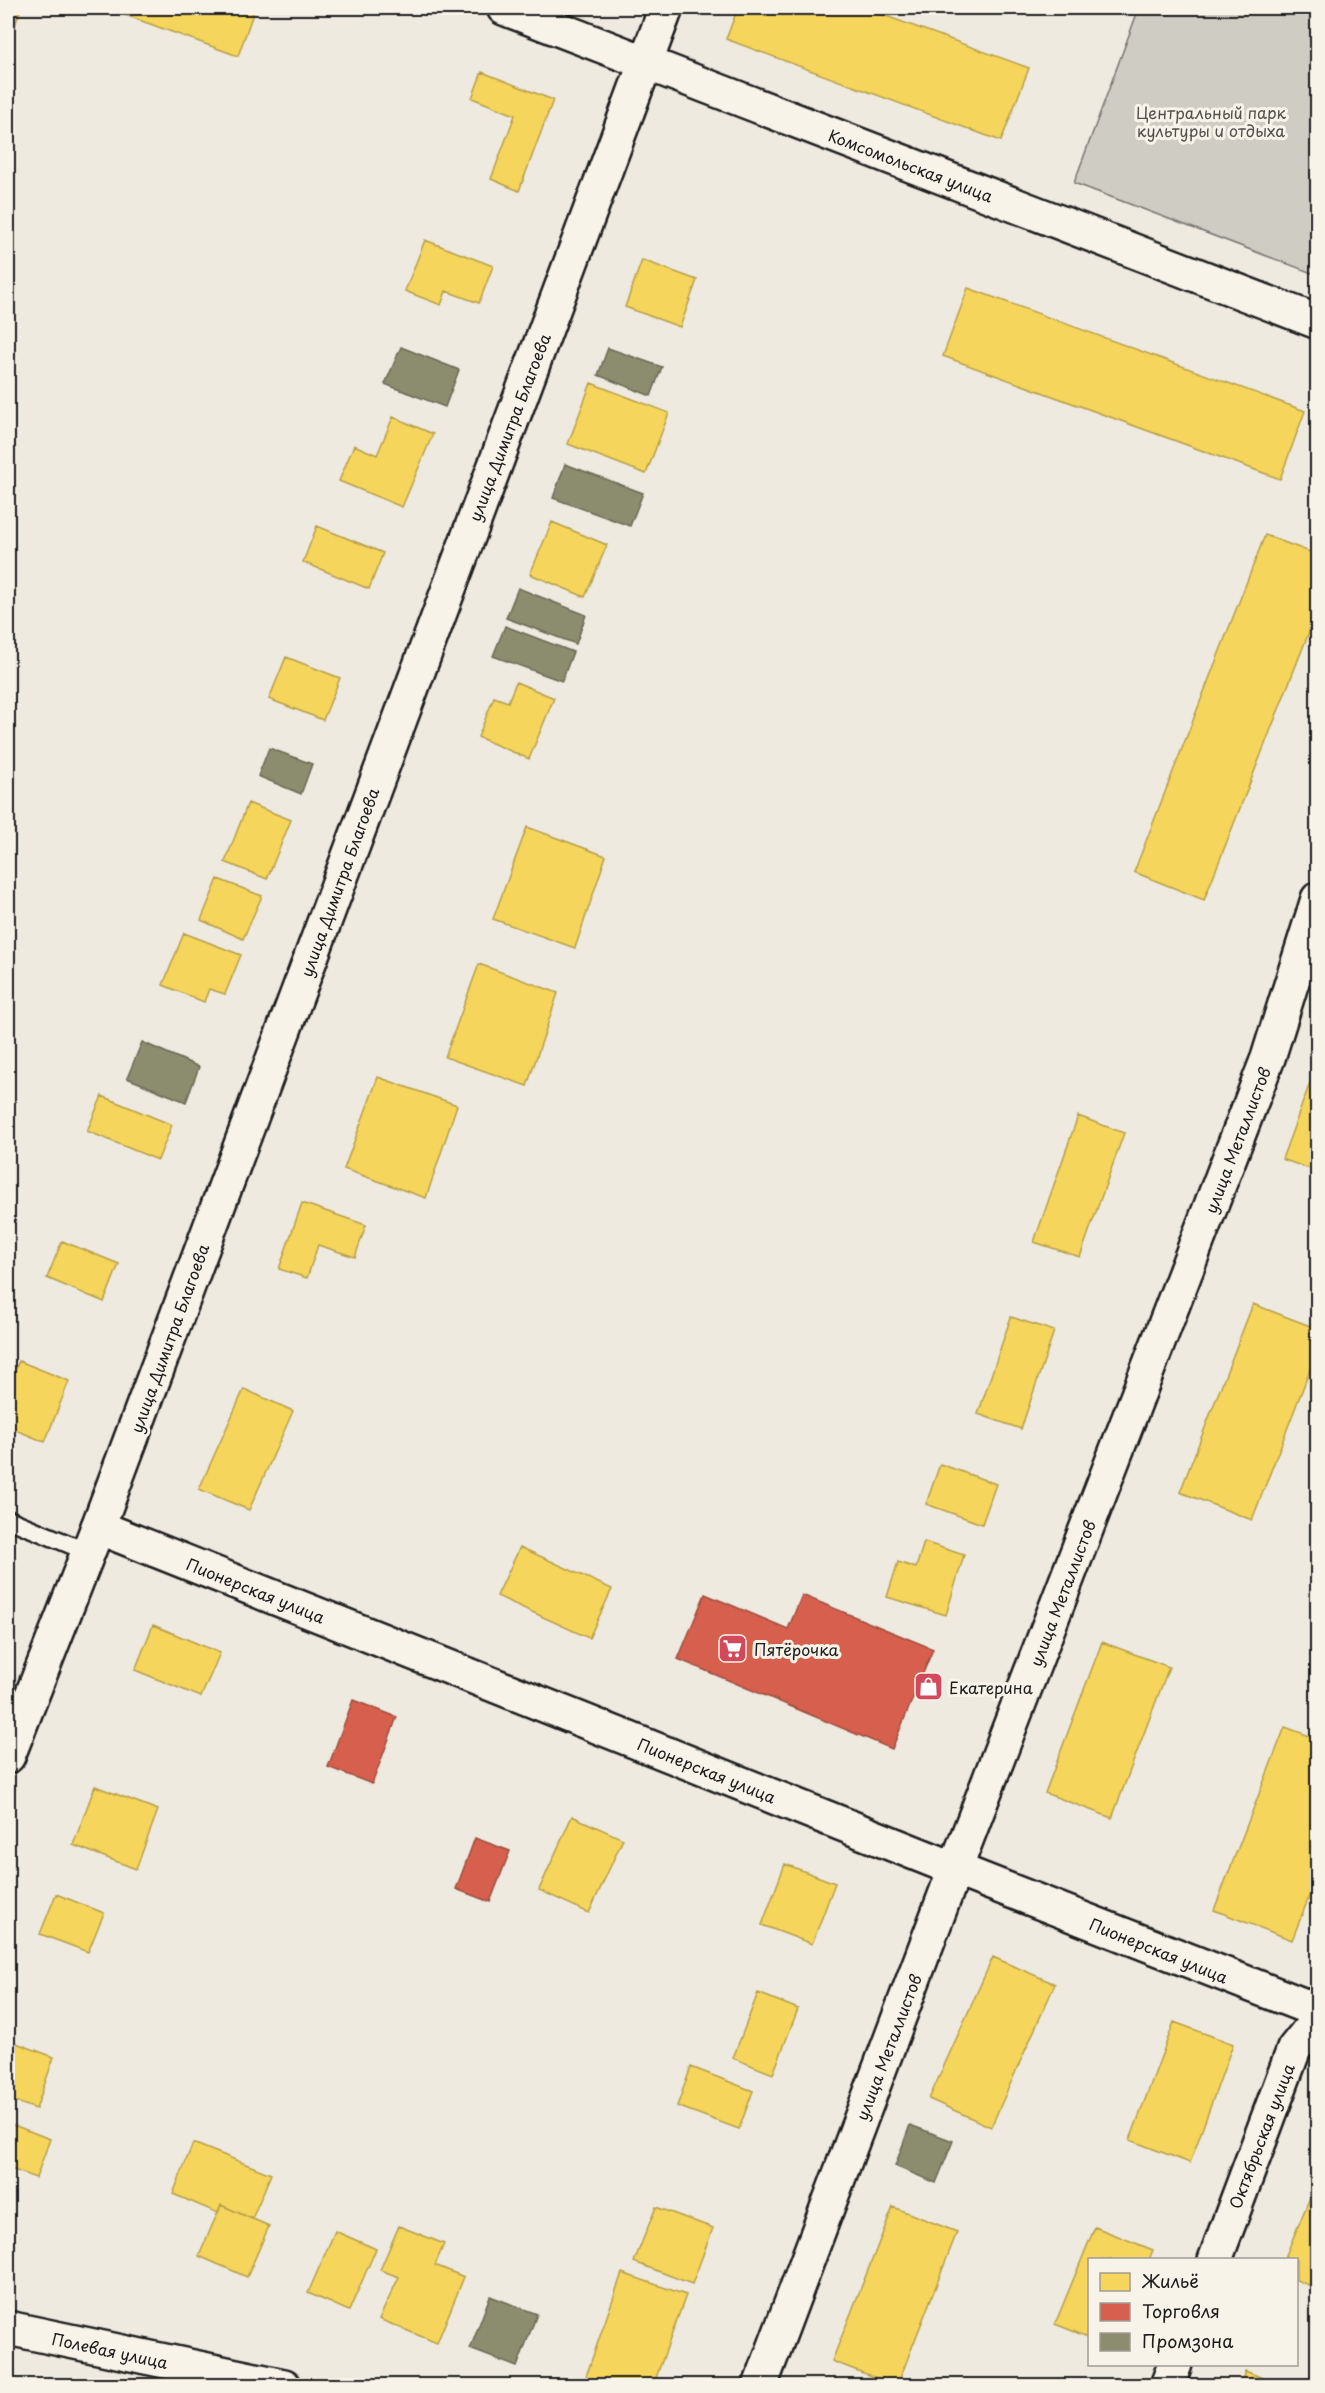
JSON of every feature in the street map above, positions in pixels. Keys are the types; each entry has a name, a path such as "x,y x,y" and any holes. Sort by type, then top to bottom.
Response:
{"street":[{"name":"Комсомольская улица","path":"504,8 1317,322"},
{"name":"улица Димитра Благоева","path":"8,1756 93,1539 666,8"},
{"name":"улица Металлистов","path":"760,2385 955,1869 1268,1058 1317,899"},
{"name":"Пионерская улица","path":"93,1539 955,1869 1317,2011"},
{"name":"Октябрьская улица","path":"1215,2258 1294,2049 1317,2019"},
{"name":"Полевая улица","path":"8,2328 284,2385"},
{"path":"1167,2385 1174,2366"}],"lane":[{"path":"8,1519 93,1539"}],"green space":[{"name":"Центральный парк культуры и отдыха","path":"1139,8 1317,8 1317,275 1074,183"}],"building: Жильё":[{"path":"8,8 21,8 8,45"},
{"path":"106,8 255,8 238,56"},
{"path":"738,8 864,8 1029,68 1001,141 726,39"},
{"path":"482,72 553,100 519,191 491,179 515,115 472,98"},
{"path":"425,240 493,266 479,303 446,291 441,305 405,291"},
{"path":"642,260 697,280 680,327 625,307"},
{"path":"968,288 1305,411 1280,479 943,356"},
{"path":"591,383 669,413 646,474 568,444"},
{"path":"393,417 433,434 402,507 339,481 354,445 377,455"},
{"path":"552,522 607,545 585,597 530,574"},
{"path":"317,526 383,553 369,589 303,562"},
{"path":"1265,535 1318,555 1318,609 1204,900 1134,872"},
{"path":"286,657 340,678 323,720 269,699"},
{"path":"516,682 554,698 529,759 478,737 494,697 508,702"},
{"path":"248,803 291,820 267,879 225,862"},
{"path":"527,827 606,856 575,948 493,919"},
{"path":"218,879 262,896 243,939 201,920"},
{"path":"184,933 241,955 225,994 209,989 204,1002 163,985"},
{"path":"479,964 558,993 527,1086 445,1057"},
{"path":"1318,1061 1318,1172 1282,1159"},
{"path":"378,1077 457,1105 426,1198 344,1169"},
{"path":"102,1096 172,1125 158,1160 87,1131"},
{"path":"1078,1116 1124,1133 1080,1257 1034,1242"},
{"path":"302,1203 366,1225 355,1257 318,1245 307,1278 279,1269"},
{"path":"62,1241 119,1264 104,1302 47,1278"},
{"path":"1253,1304 1318,1329 1318,1349 1252,1520 1180,1492"},
{"path":"1011,1317 1054,1331 1021,1429 978,1414"},
{"path":"19,1361 69,1381 45,1442 8,1427 8,1387"},
{"path":"244,1389 293,1411 249,1510 199,1489"},
{"path":"940,1464 996,1484 982,1524 926,1504"},
{"path":"924,1542 964,1555 946,1615 887,1597 898,1562 916,1568"},
{"path":"520,1547 612,1589 589,1638 497,1596"},
{"path":"153,1625 220,1653 201,1697 135,1670"},
{"path":"1102,1642 1169,1667 1112,1818 1045,1793"},
{"path":"1285,1727 1318,1739 1318,1874 1292,1940 1214,1910"},
{"path":"95,1786 158,1810 136,1869 73,1845"},
{"path":"572,1816 623,1839 589,1913 539,1890"},
{"path":"785,1864 835,1883 812,1944 762,1925"},
{"path":"56,1894 104,1913 88,1952 40,1934"},
{"path":"993,1957 1055,1984 991,2127 929,2099"},
{"path":"758,1993 798,2009 773,2074 733,2058"},
{"path":"1174,2022 1233,2044 1190,2163 1130,2140"},
{"path":"8,2040 54,2057 36,2109 8,2099"},
{"path":"691,2067 753,2091 739,2129 677,2106"},
{"path":"8,2123 50,2139 36,2178 8,2168"},
{"path":"193,2143 271,2174 252,2219 221,2205 218,2213 173,2194"},
{"path":"1318,2178 1318,2289 1298,2281 1298,2258 1285,2258"},
{"path":"221,2205 269,2226 247,2277 199,2256"},
{"path":"656,2207 713,2228 692,2284 634,2262"},
{"path":"893,2207 957,2232 897,2386 832,2361"},
{"path":"399,2226 444,2244 435,2265 464,2277 437,2343 379,2319 399,2277 380,2270"},
{"path":"1095,2227 1153,2250 1150,2258 1088,2258 1088,2337 1055,2324"},
{"path":"335,2231 376,2249 349,2311 308,2293"},
{"path":"622,2273 686,2295 653,2386 594,2386 584,2382"},
{"path":"1245,2371 1283,2386 1240,2386"}],"building: Торговля":[{"path":"705,1594 788,1629 802,1595 933,1649 892,1749 678,1659"},
{"path":"353,1700 397,1717 372,1784 328,1767"},
{"path":"475,1838 510,1851 490,1902 456,1889"}],"building: Промзона":[{"path":"401,347 459,370 445,407 385,384"},
{"path":"608,348 662,367 651,396 598,375"},
{"path":"565,464 643,493 630,526 553,498"},
{"path":"518,588 586,615 576,644 506,618"},
{"path":"505,626 573,652 562,681 493,656"},
{"path":"269,748 312,764 301,794 258,776"},
{"path":"142,1042 199,1067 186,1102 127,1078"},
{"path":"910,2125 953,2141 936,2183 895,2166"},
{"path":"490,2296 537,2314 517,2367 470,2349"}],"place":[{"name":"Пятёрочка","path":"733,1649"},
{"name":"Екатерина","path":"928,1687"}]}
